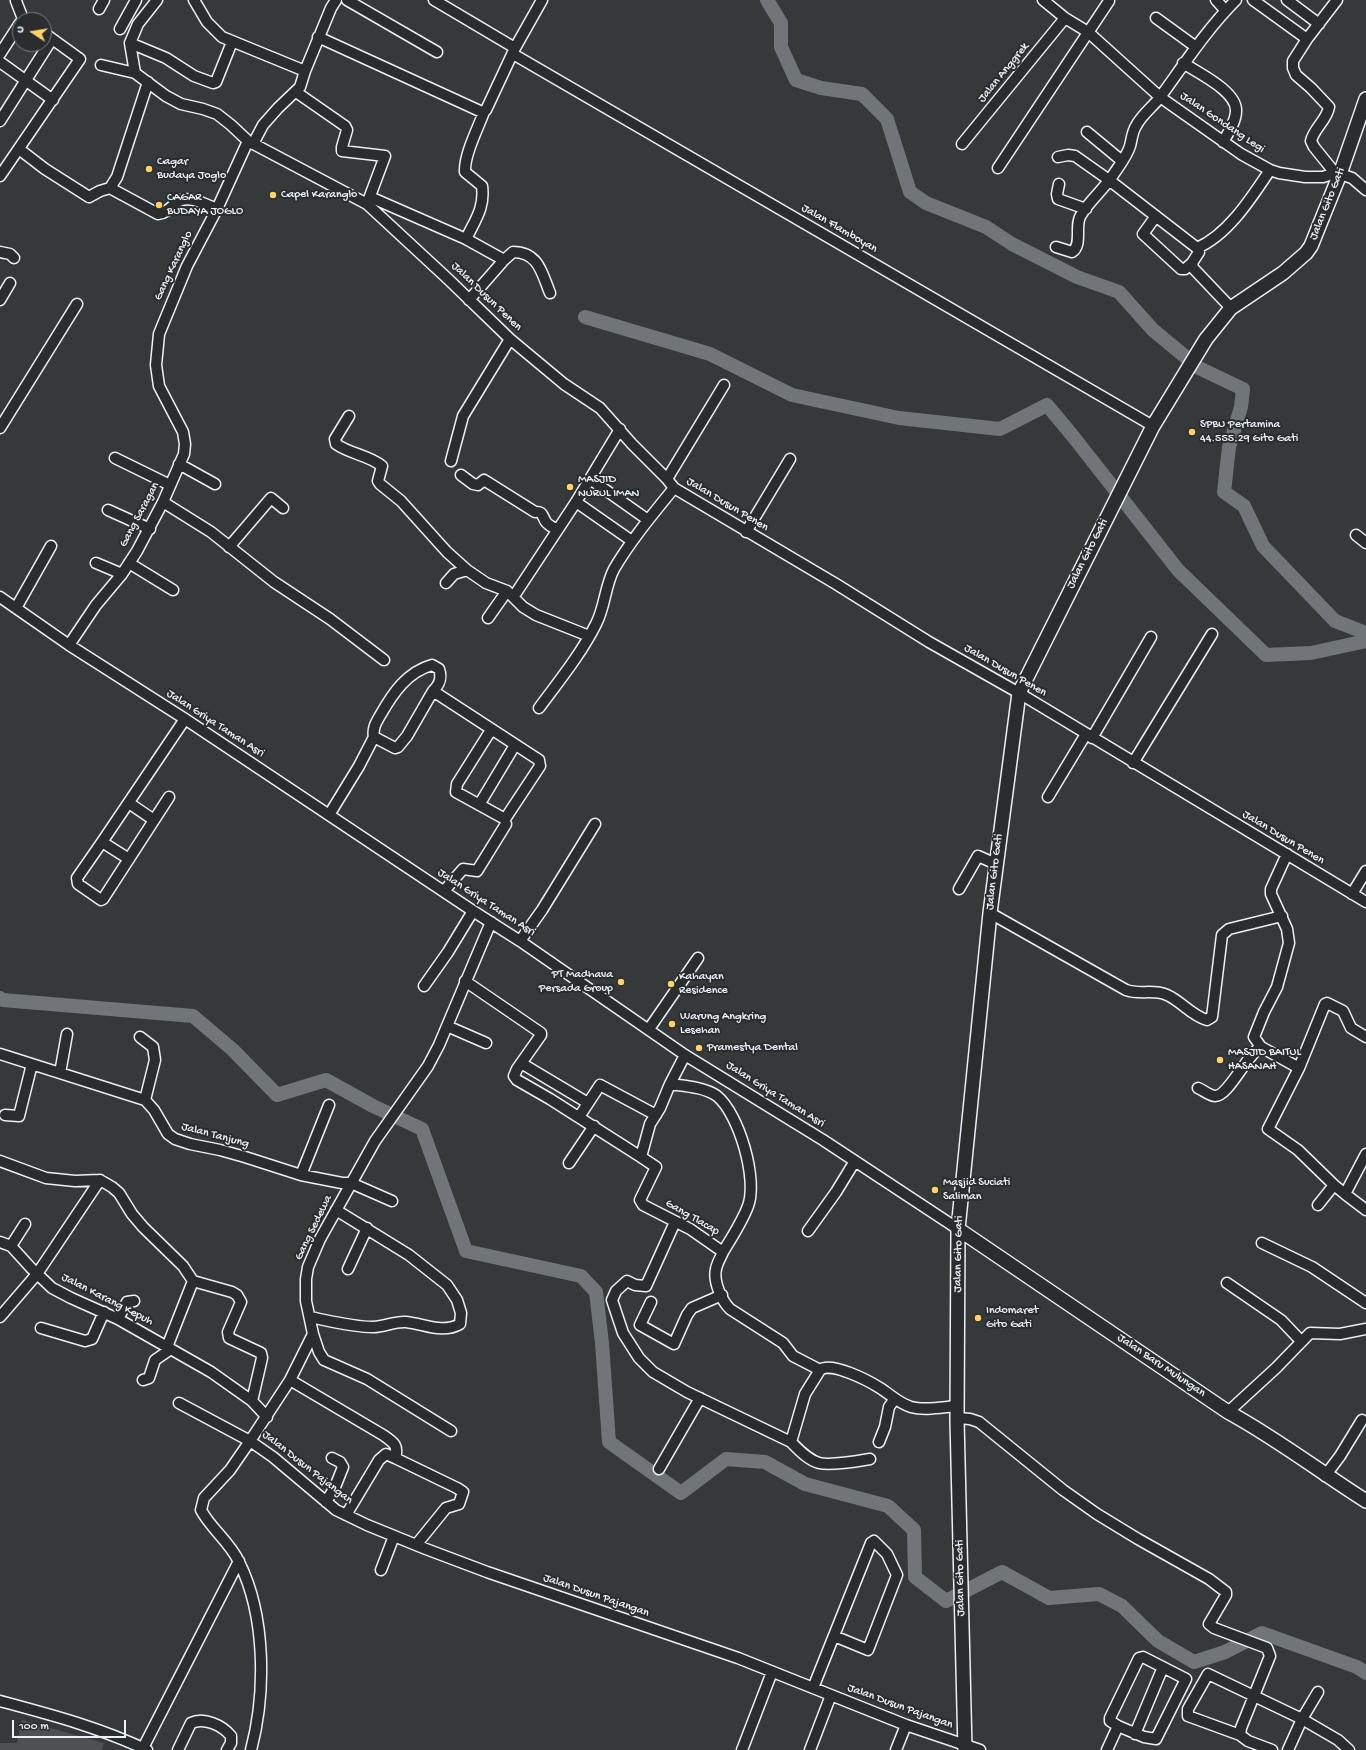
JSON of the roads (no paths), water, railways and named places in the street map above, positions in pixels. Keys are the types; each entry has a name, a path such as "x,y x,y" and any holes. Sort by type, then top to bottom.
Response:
{"main road":[{"name":"Jalan Gito Gati","path":"965,1747 957,1412 958,1229 990,913 1019,693 1153,426 1206,339 1232,308 1283,273 1306,253 1315,238 1366,99"},
{"name":"Jalan Baru Mulungan","path":"958,1229 1228,1412 1246,1422 1325,1476 1366,1501"}],"street":[{"path":"99,9 104,0"},
{"path":"120,29 136,0"},
{"path":"101,65 135,72 130,45 138,24 157,0"},
{"path":"194,0 213,30 222,37 305,71"},
{"path":"336,0 318,37 300,87 296,92 345,126 347,130 342,151 382,155 385,159 368,201 466,239 504,260"},
{"path":"347,0 437,52"},
{"name":"Jalan Flamboyan","path":"434,0 514,51 1153,426"},
{"path":"466,239 482,208 483,195 482,186 465,172 464,169 467,158 484,112 514,51 542,0"},
{"name":"Jalan Gondang Legi","path":"1043,0 1065,18 1088,32 1160,98 1223,142 1270,170 1305,177 1323,177 1338,173"},
{"path":"1216,0 1225,10"},
{"name":"Jalan Gondang Legi","path":"1160,98 1183,63 1225,10 1236,0"},
{"path":"1253,0 1307,39"},
{"path":"1287,0 1316,22"},
{"path":"1338,0 1316,22 1293,61 1293,68 1296,75 1312,88 1330,107 1316,128 1310,141 1338,173 1352,178 1366,190"},
{"path":"16,1 20,12"},
{"path":"998,168 1109,1"},
{"name":"Jalan Anggrek","path":"962,144 1065,18"},
{"path":"1156,18 1196,47"},
{"path":"0,54 12,36"},
{"path":"318,37 481,112 484,112"},
{"path":"0,176 80,59 52,39"},
{"path":"130,45 166,58 194,76 213,84 218,77 232,42"},
{"path":"0,121 26,82 40,52"},
{"path":"0,62 53,100"},
{"path":"1183,63 1229,93 1236,102 1234,121 1223,142"},
{"name":"Jalan Dusun Penen","path":"135,72 166,96 181,104 203,108 217,114 250,142 368,201 510,339 564,384 596,405 674,488 836,584 929,642 1019,693 1366,902"},
{"path":"19,149 45,169 89,197 110,188 117,177 148,82"},
{"name":"Gang Karanglo","path":"159,386 156,365 159,334 162,322 188,266 250,142 281,104 296,92"},
{"path":"1056,247 1072,252 1074,250 1077,243 1080,215 1110,180 1130,146 1135,126 1160,98"},
{"path":"1087,132 1122,161"},
{"path":"1058,157 1068,155 1075,156 1110,180 1197,248 1199,252 1192,263 1185,269 1181,270 1143,234 1156,216"},
{"path":"1197,248 1207,244 1227,227 1270,170"},
{"path":"1059,184 1057,194 1058,199 1086,209"},
{"path":"110,188 158,214 166,211 177,202 188,199 217,208"},
{"path":"0,252 10,254 14,258"},
{"path":"469,300 504,260 513,252 525,253 537,262 550,293"},
{"path":"1192,263 1193,268 1232,308"},
{"path":"0,300 10,283"},
{"path":"0,428 77,304"},
{"path":"451,460 463,416 510,339"},
{"path":"667,479 724,385"},
{"name":"Gang Saragan","path":"69,645 96,605 122,574 150,529 164,502 184,454 185,444 183,432 159,386"},
{"path":"349,416 335,439 336,444 376,461 382,466 378,481 380,484 401,501 447,552 467,570 486,583 510,594 523,607 536,615 589,636"},
{"path":"488,618 510,594 557,530 576,502 620,429"},
{"path":"115,458 170,485"},
{"path":"746,532 790,459"},
{"path":"179,464 215,484"},
{"path":"461,475 473,484 478,485 484,480 534,512 539,512 542,514 546,522 557,530"},
{"path":"590,479 648,520"},
{"path":"539,708 563,676 589,636 601,610 609,579 632,542 674,488"},
{"path":"229,547 271,498 283,508"},
{"path":"164,502 211,532 274,582 330,619 384,660"},
{"path":"576,502 632,542"},
{"path":"108,510 150,529"},
{"path":"1356,536 1366,543"},
{"path":"16,608 51,546"},
{"path":"96,563 122,574"},
{"path":"128,563 173,590"},
{"path":"446,583 454,574 467,570"},
{"name":"Jalan Griya Taman Asri","path":"0,597 69,645 185,719 472,911 520,941 649,1028 685,1055 823,1140 958,1229"},
{"path":"1133,763 1212,634"},
{"path":"1048,797 1089,736 1151,637"},
{"path":"330,815 374,737 373,731 376,722 392,694 409,676 423,667 432,665 439,669 441,677 438,685 407,736 398,747 395,748 374,737"},
{"path":"434,691 491,730 537,758 541,763 505,819 456,792 456,787 491,730"},
{"path":"169,797 103,899 101,900 96,897 78,884 77,878 185,719"},
{"path":"479,804 515,744"},
{"path":"129,803 154,820"},
{"path":"444,892 463,869 477,871 506,824"},
{"path":"520,941 542,910 595,824"},
{"path":"102,842 129,859"},
{"path":"1287,854 1271,889 1272,899 1282,916 1289,943 1277,987 1254,1034 1256,1041 1261,1047 1299,1068"},
{"path":"959,889 978,856 996,864"},
{"path":"1352,894 1366,871"},
{"path":"424,986 448,952 472,911"},
{"path":"990,913 1126,990 1168,995 1207,1020 1212,1017 1222,935 1229,929 1282,916"},
{"name":"Gang Sedewa","path":"451,1431 367,1378 324,1360 319,1352 313,1334 306,1301 306,1287 308,1267 320,1239 375,1141 428,1066 447,1026 491,922"},
{"path":"649,1028 698,958"},
{"path":"465,981 541,1033 516,1068 514,1076 517,1080 594,1126 641,1157 650,1124 656,1115 685,1055"},
{"path":"1366,1037 1351,1028 1343,1011 1327,1003 1325,1004 1299,1068 1268,1129 1298,1150 1334,1186 1366,1210"},
{"path":"447,1026 486,1043"},
{"path":"60,1073 67,1034"},
{"path":"0,1054 144,1100 155,1060 153,1047 140,1037"},
{"path":"1198,1088 1214,1096 1219,1095 1233,1081 1252,1053 1261,1047"},
{"path":"521,1063 588,1103"},
{"path":"5,1115 19,1116 32,1064"},
{"path":"670,1084 704,1090 716,1095 729,1113 739,1132 747,1156 751,1180 748,1206 723,1252"},
{"path":"579,1117 598,1086 601,1086 656,1115"},
{"name":"Jalan Tanjung","path":"144,1100 154,1110 168,1134 175,1139 245,1157 301,1175 342,1183 351,1183 392,1201"},
{"path":"301,1175 329,1105"},
{"path":"569,1163 594,1126"},
{"path":"1344,1194 1366,1154"},
{"name":"Gang Tlacap","path":"641,1157 656,1167 640,1200 642,1205 690,1229 723,1252 716,1269 717,1284 724,1303 730,1309 783,1343 793,1356 820,1370 823,1367 828,1367 847,1372 878,1387 894,1400 913,1408 957,1412 979,1422 1018,1452 1063,1490 1097,1514 1138,1540 1209,1579 1226,1592 1226,1595 1209,1624 1267,1648 1270,1656 1255,1696"},
{"path":"0,1161 46,1178 75,1181 100,1180 120,1193 132,1214 143,1227 183,1266 193,1281 232,1292 237,1295 241,1302 228,1332 229,1338 261,1353 261,1362 252,1401"},
{"path":"808,1231 836,1192 855,1161"},
{"path":"0,1317 37,1274 100,1180"},
{"path":"1318,1205 1334,1186"},
{"path":"310,1317 374,1327 394,1322 406,1322 436,1329 454,1327 460,1324 461,1312 457,1300 447,1285 409,1255 336,1210"},
{"path":"675,1222 646,1286 635,1285 627,1281 616,1291 612,1303 622,1333 639,1358 653,1372 700,1398 791,1442 803,1454 820,1463 858,1462 870,1459"},
{"path":"11,1246 25,1224"},
{"path":"348,1269 367,1228"},
{"name":"Jalan Karang Kepuh","path":"0,1242 11,1246 52,1288 118,1319 222,1379 252,1401 267,1417"},
{"path":"1262,1243 1312,1267 1366,1303"},
{"path":"143,1380 149,1378 155,1360 169,1348 193,1281"},
{"path":"1227,1283 1281,1320 1302,1341"},
{"path":"651,1302 640,1325 674,1344 687,1315 692,1308 722,1295"},
{"path":"118,1319 128,1302 134,1301"},
{"path":"42,1328 85,1341 92,1340 104,1312"},
{"path":"1228,1412 1276,1368 1310,1333 1340,1334 1366,1329"},
{"path":"267,1417 290,1380 313,1334"},
{"path":"791,1442 805,1394 820,1370"},
{"path":"290,1380 390,1440 395,1445 397,1451 396,1458"},
{"path":"659,1469 700,1398"},
{"path":"879,1442 885,1427 889,1407 894,1400"},
{"path":"179,1403 250,1441 230,1470 204,1498 201,1504 201,1510 204,1516 239,1561 254,1604 260,1639 261,1674 258,1716 250,1750"},
{"name":"Jalan Dusun Pajangan","path":"267,1417 250,1441 273,1457 326,1502 346,1515 416,1545 487,1572 738,1658 906,1725 965,1747 980,1750"},
{"path":"1325,1476 1340,1456 1362,1420"},
{"path":"346,1515 379,1460 386,1454 396,1458 463,1492 459,1504 446,1508 416,1545"},
{"path":"326,1502 335,1487 343,1466 340,1462 332,1458"},
{"path":"381,1570 394,1536"},
{"path":"813,1688 871,1543 874,1541 887,1554 897,1575 868,1650 834,1636"},
{"path":"0,1701 80,1723 112,1734 145,1749 239,1561"},
{"path":"1143,1657 1186,1679 1157,1738 1154,1739 1135,1734 1118,1726 1110,1721 1110,1718 1139,1658 1143,1657"},
{"path":"1135,1734 1163,1667"},
{"path":"742,1750 772,1672"},
{"path":"1272,1750 1248,1741 1240,1735 1188,1716 1188,1709 1208,1674 1302,1719 1338,1740 1349,1750"},
{"path":"1288,1750 1302,1719 1318,1692"},
{"path":"810,1750 831,1695"},
{"path":"1240,1735 1241,1728 1255,1696"},
{"path":"178,1750 191,1723 201,1720 208,1721 231,1736 231,1743 227,1750"},
{"path":"896,1750 906,1725"},
{"path":"1107,1750 1118,1726"}],"waterway":[{"path":"767,0 781,23 781,47 796,80 821,88 862,94 887,119 910,192 926,203 986,227 1012,244 1077,277 1119,292 1153,330 1199,368 1243,389 1241,407 1229,447 1224,492 1244,506 1263,546 1335,621 1366,633"},
{"path":"585,317 710,354 792,395 899,418 1000,429 1047,405 1178,570 1266,655 1311,653 1366,641"},
{"path":"0,998 3,1000 193,1016 233,1050 277,1095 326,1080 373,1106 422,1129 466,1251 581,1276 596,1292 602,1343 609,1442 681,1493 726,1459 765,1462 805,1484 888,1506 914,1530 915,1577 946,1601 1002,1572 1049,1598 1099,1594 1122,1606 1158,1641 1194,1662 1225,1652 1262,1633 1357,1667 1366,1673"}],"place":[{"name":"Cagar Budaya Joglo","path":"149,169"},
{"name":"Capel Karanglo","path":"273,195"},
{"name":"CAGAR BUDAYA JOGLO","path":"159,205"},
{"name":"SPBU Pertamina 44.555.29 Gito Gati","path":"1192,432"},
{"name":"MASJID NURUL IMAN","path":"570,487"},
{"name":"PT Madhava Persada Group","path":"621,982"},
{"name":"Kahayan Residence","path":"671,984"},
{"name":"Warung Angkring Lesehan","path":"672,1024"},
{"name":"Pramestya Dental","path":"699,1048"},
{"name":"MASJID BAITUL HASANAH","path":"1220,1060"},
{"name":"Masjid Suciati Saliman","path":"935,1190"},
{"name":"Indomaret Gito Gati","path":"978,1318"}]}
